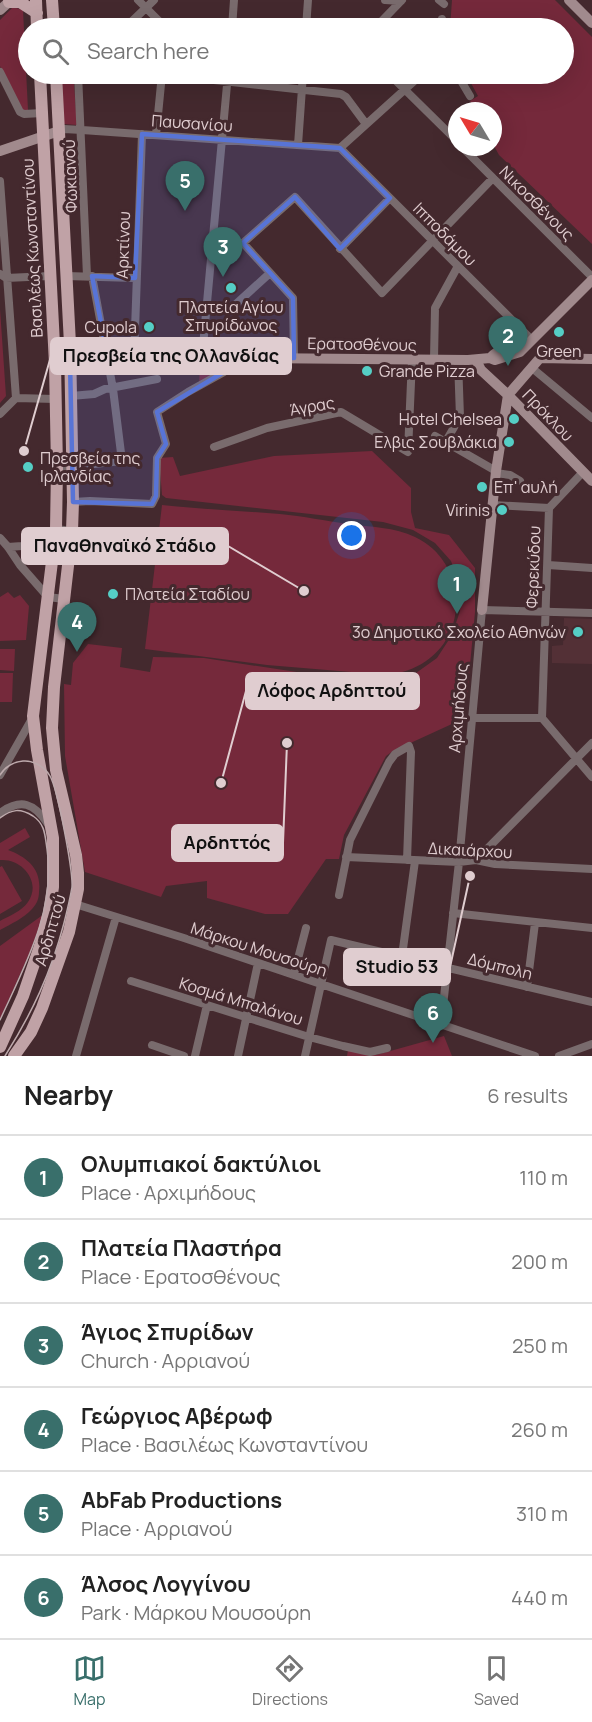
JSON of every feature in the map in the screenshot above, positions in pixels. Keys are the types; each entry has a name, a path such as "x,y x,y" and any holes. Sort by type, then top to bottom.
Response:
{"main road":[{"path":"52,0 53,18"},
{"path":"569,0 592,23"},
{"path":"7,4 20,2 36,6"},
{"name":"Βασιλέως Κωνσταντίνου","path":"41,84 55,364 57,468 56,530 33,716 42,779"},
{"name":"Βασιλέως Κωνσταντίνου","path":"56,84 70,362 73,502 72,531 51,711 56,770"},
{"name":"Παυσανίου","path":"0,151 59,131"},
{"name":"Ερατοσθένους","path":"55,364 108,359 202,357 458,360 490,358 495,360 520,352 592,279"},
{"path":"528,343 541,356 540,358"},
{"path":"540,358 592,359"},
{"path":"508,395 540,358"},
{"name":"Πρόκλου","path":"476,360 481,370 592,481"},
{"name":"Αρχιμήδους","path":"482,610 496,472 508,395"},
{"name":"Αρδηττού","path":"15,1056 42,1008 69,932 75,904 78,873 76,855 56,770"},
{"name":"Αρδηττού","path":"0,1047 23,996 50,913 53,887 51,831 42,779"}],"street":[{"path":"138,0 156,18"},
{"path":"136,18 154,0"},
{"path":"233,18 234,0"},
{"path":"307,18 308,0"},
{"path":"385,0 401,1"},
{"path":"385,18 401,1"},
{"path":"0,72 20,112 24,114 42,113"},
{"name":"Φωκιανού","path":"72,467 122,461 108,359 90,276 79,84"},
{"path":"156,135 160,84"},
{"path":"202,357 226,84"},
{"path":"267,84 341,94 346,97 366,124"},
{"path":"298,145 302,84"},
{"path":"400,84 448,132"},
{"path":"340,148 411,84"},
{"path":"463,84 470,96"},
{"name":"Παυσανίου","path":"59,131 82,130 340,148"},
{"name":"Αρκτίνου","path":"134,358 135,278 142,134"},
{"name":"Ιπποδάμου","path":"340,148 458,266 528,343"},
{"name":"Νικοσθένους","path":"471,156 592,279"},
{"path":"294,358 292,298 243,243 295,197 382,293 493,178"},
{"path":"0,181 3,276 16,398"},
{"path":"340,249 390,198"},
{"path":"434,359 435,308 458,266"},
{"path":"236,304 270,273"},
{"path":"3,276 50,276"},
{"path":"66,276 135,278"},
{"path":"73,502 152,504 156,496 157,458 166,444 157,412 224,372 233,357"},
{"name":"Άγρας","path":"214,447 267,428 341,412 408,452 412,359"},
{"path":"446,441 460,417 458,360"},
{"path":"532,368 592,418"},
{"path":"71,396 94,394 105,389 157,379"},
{"path":"0,414 16,398 56,399"},
{"path":"435,436 496,472 510,475 520,481"},
{"path":"57,468 72,467"},
{"path":"493,505 549,508 583,472"},
{"name":"Φερεκύδου","path":"542,718 549,508"},
{"path":"8,547 22,546 56,530 72,531"},
{"path":"0,538 48,597 64,599"},
{"path":"548,565 592,568"},
{"path":"482,610 592,613"},
{"name":"Αρχιμήδους","path":"441,1024 459,862 482,610"},
{"path":"0,775 33,716"},
{"path":"472,718 542,718 592,777"},
{"path":"476,860 592,743"},
{"path":"339,895 350,840 394,754 409,746 411,752 411,860 402,956"},
{"path":"0,813 10,806 24,804 35,810 47,822 51,831"},
{"name":"Δικαιάρχου","path":"346,857 459,862 476,860 495,864 592,869"},
{"name":"Μάρκου Μουσούρη","path":"75,904 294,974 535,1056"},
{"path":"453,913 592,928"},
{"path":"76,1056 116,917"},
{"path":"527,987 535,923"},
{"path":"294,974 306,928"},
{"name":"Δόμπολη","path":"320,983 331,940 592,1002"},
{"path":"238,1056 258,963"},
{"name":"Κοσμά Μπαλάνου","path":"131,981 343,1046 370,1052 387,1048"},
{"path":"305,1056 320,983"},
{"path":"195,1056 207,1005"},
{"path":"559,1056 592,1044"},
{"path":"152,1045 184,1056"}],"highlighted area":[{"path":"142,134 340,148 390,198 340,249 295,197 243,243 293,298 294,358 233,357 224,372 157,412 166,444 157,458 156,496 152,504 73,502 70,362 108,359 92,276 135,278"}],"shaded area":[{"path":"452,0 555,0 573,18 451,18"},
{"path":"13,7 23,10 23,18 18,18 18,84 27,84 28,110 20,111 0,66 0,20"},
{"path":"574,19 592,37 592,244 500,156 502,156 502,102 470,101 478,96 471,84 574,84"},
{"path":"62,84 74,84 77,125 63,124"},
{"path":"0,309 6,396 0,403"},
{"path":"200,364 223,364 223,370 199,385"},
{"path":"372,451 411,488 411,512 415,528 449,535 475,568 475,612 465,718 386,756 344,835 339,859 326,859 288,914 265,914 207,898 207,881 166,886 161,897 85,872 65,756 64,684 71,685 73,663 88,644 122,648 120,667 150,672 153,657 204,658 369,683 391,682 416,673 437,658 452,635 460,611 461,588 451,561 435,543 413,530 383,522 166,498 162,495 159,458 173,457 180,476 274,456"},
{"path":"162,505 289,515 391,529 415,537 437,553 451,576 456,603 451,630 440,648 425,662 417,667 387,675 267,665 145,649"},
{"path":"8,592 14,598 20,595 29,606 26,640 0,641 0,597"},
{"name":"3ο Δημοτικό Σχολείο Αθηνών","path":"564,618 592,619 592,664 552,663 552,646 563,645"},
{"path":"0,649 15,649 14,671 0,670"},
{"path":"0,673 13,673 12,702 0,702"},
{"path":"25,828 30,837 8,850 27,860 36,870 39,884 38,899 34,907 25,915 0,930 0,921 22,908 32,894 33,887 28,873 16,863 0,860 0,843"},
{"path":"2,866 22,901 0,914 0,867"},
{"path":"44,914 29,954 0,1019 0,946"},
{"path":"444,1036 452,1056 347,1056 348,1050 376,1055"}],"tram line":[{"path":"0,775 7,767 27,761 38,765 50,776 64,831 72,887 59,941 47,976 24,1024 5,1056"},
{"path":"0,818 12,811 20,811 37,819 45,835 49,872 43,915 36,937 0,1020"}],"place":[{"name":"AbFab Productions","path":"185,211"},
{"name":"Άγιος Σπυρίδων","path":"223,277"},
{"name":"Πλατεία Αγίου Σπυρίδωνος","path":"231,288"},
{"name":"Cupola","path":"149,327"},
{"name":"Green","path":"559,332"},
{"name":"Πλατεία Πλαστήρα","path":"508,366"},
{"name":"Grande Pizza","path":"367,371"},
{"name":"Hotel Chelsea","path":"514,419"},
{"name":"Ελβις Σουβλάκια","path":"509,442"},
{"name":"Πρεσβεία της Ολλανδίας","path":"24,451"},
{"name":"Πρεσβεία της Ιρλανδίας","path":"28,467"},
{"name":"Επ' αυλή","path":"482,487"},
{"name":"Virinis","path":"502,510"},
{"name":"Παναθηναϊκό Στάδιο","path":"304,591"},
{"name":"Πλατεία Σταδίου","path":"113,594"},
{"name":"Ολυμπιακοί δακτύλιοι","path":"457,614"},
{"name":"3ο Δημοτικό Σχολείο Αθηνών","path":"578,632"},
{"name":"Γεώργιος Αβέρωφ","path":"77,652"},
{"name":"Αρδηττός","path":"287,743"},
{"name":"Λόφος Αρδηττού","path":"221,783"},
{"name":"Studio 53","path":"470,876"},
{"name":"Άλσος Λογγίνου","path":"433,1043"}]}
